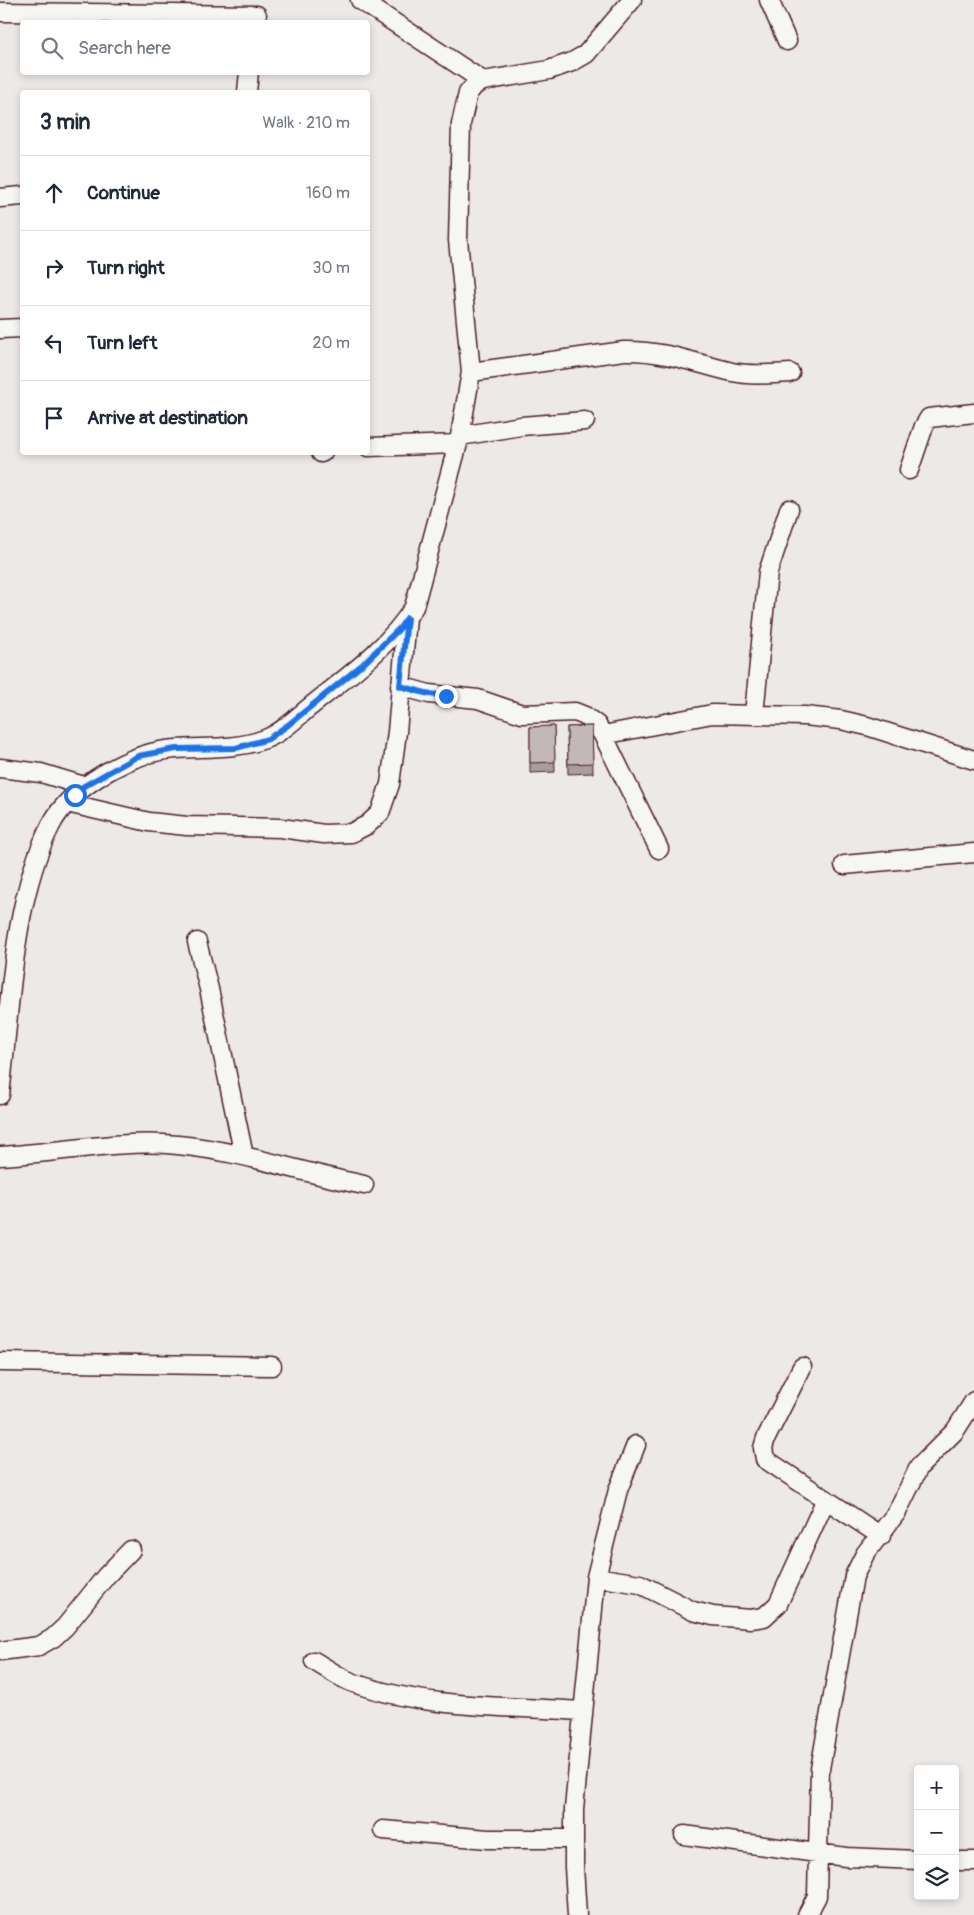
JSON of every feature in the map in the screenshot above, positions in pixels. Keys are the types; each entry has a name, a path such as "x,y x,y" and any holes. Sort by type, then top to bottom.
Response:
{"street":[{"path":"360,0 483,81"},
{"path":"0,1095 7,963 39,852 52,823 67,803 84,786 138,756 158,751 236,748 268,739 363,664 399,629 414,607 459,440 471,372 458,240 461,124 468,94 475,85 483,81 549,70 572,62 586,54 632,0"},
{"path":"769,0 787,40"},
{"path":"0,12 257,12"},
{"path":"247,90 249,75"},
{"path":"0,198 20,196"},
{"path":"0,329 20,328"},
{"path":"471,372 624,351 648,351 734,372 758,375 790,373"},
{"path":"909,470 924,426 929,418 974,413"},
{"path":"370,447 459,440 521,426 585,422"},
{"path":"754,714 768,572 789,509"},
{"path":"67,803 149,822 188,826 281,828 324,834 351,833 367,825 380,813 390,784 397,732 407,618"},
{"path":"400,686 429,694 478,699 522,714 575,712 597,725 658,849"},
{"path":"603,735 712,714 754,714 841,720 867,726 974,760"},
{"path":"0,768 41,774 84,786"},
{"path":"844,865 974,853"},
{"path":"197,942 209,989 244,1156"},
{"path":"0,1156 148,1143 178,1145 244,1156 364,1185"},
{"path":"0,1362 272,1366"},
{"path":"802,1367 766,1438 763,1455 765,1459 880,1536"},
{"path":"807,1915 814,1905 817,1896 819,1775 851,1592 859,1563 897,1512 919,1467 956,1431 974,1401"},
{"path":"578,1915 574,1809 596,1577 618,1490 636,1445"},
{"path":"596,1577 640,1584 693,1611 713,1616 751,1619 764,1617 778,1604 826,1499"},
{"path":"0,1651 39,1646 53,1638 65,1627 106,1576 132,1550"},
{"path":"314,1661 349,1681 387,1692 439,1701 583,1711"},
{"path":"383,1830 488,1839 574,1839"},
{"path":"684,1835 846,1857 914,1860"},
{"path":"959,1860 974,1861"}],"building":[{"path":"554,726 555,762 530,763 530,727"},
{"path":"592,726 593,763 568,764 567,727"}],"route":[{"path":"75,795 84,786 138,756 176,749 236,748 268,739 363,664 399,629 407,618 400,686 414,691 446,696"}]}
